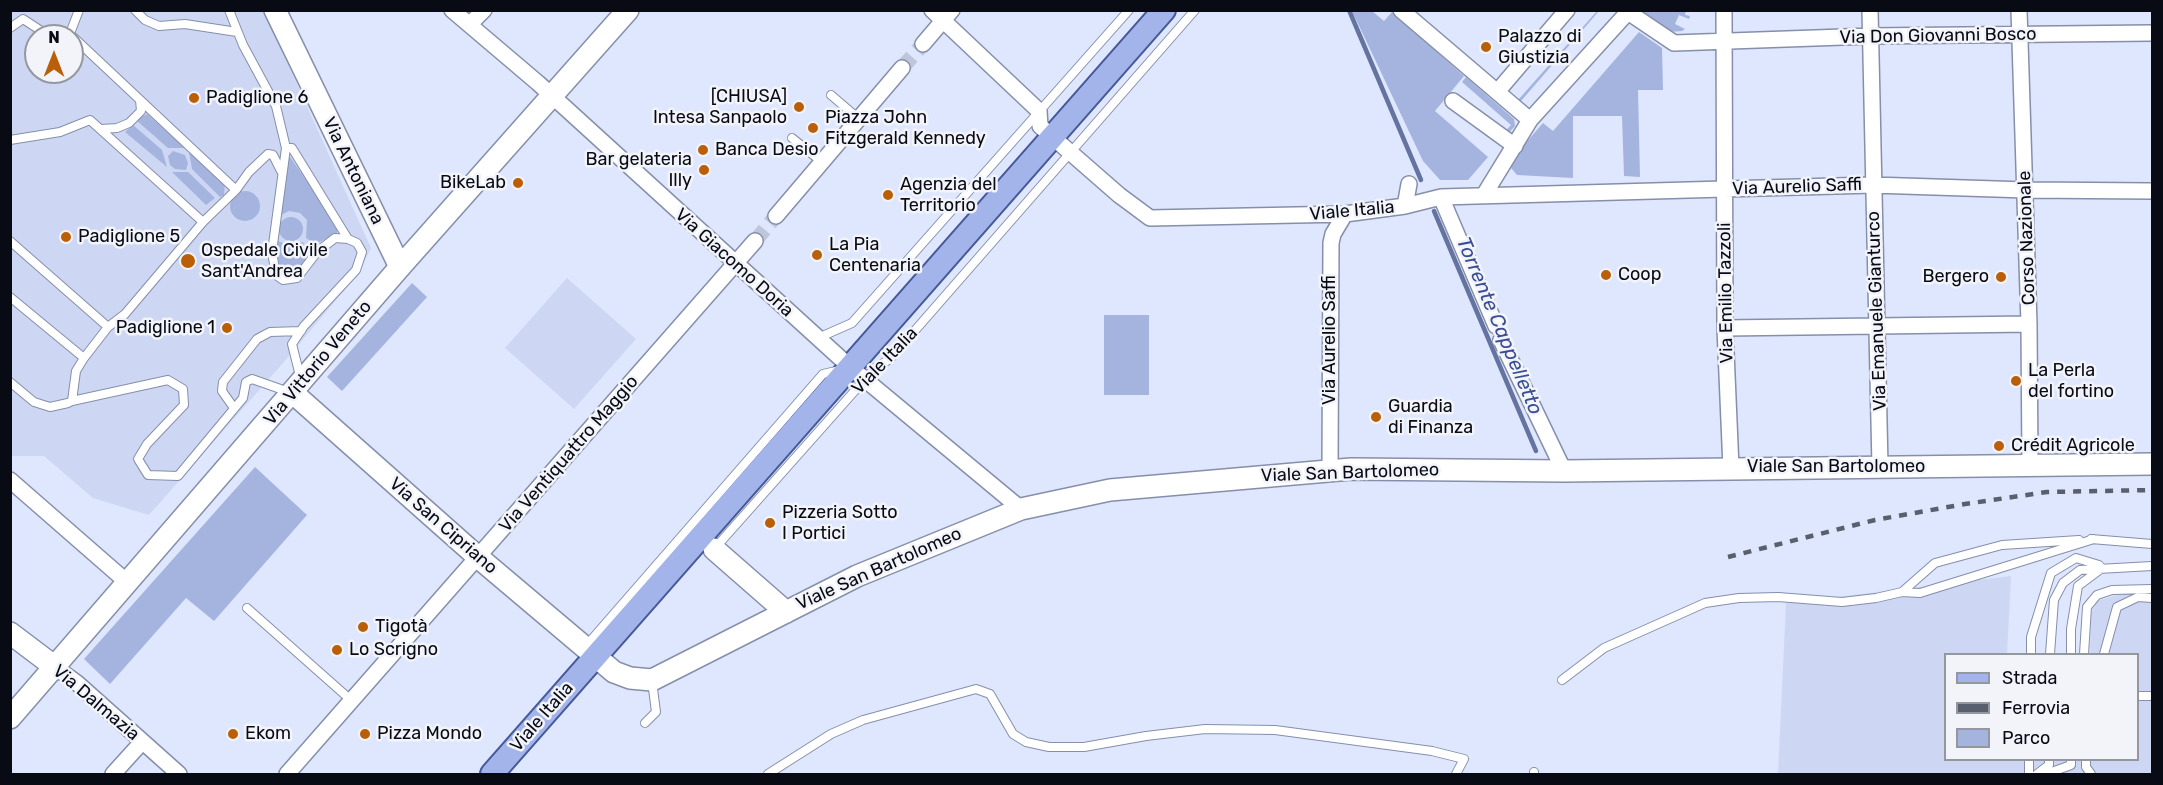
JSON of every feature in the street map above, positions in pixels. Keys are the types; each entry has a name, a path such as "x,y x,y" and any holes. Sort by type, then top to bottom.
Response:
{"main road":[{"name":"Viale Italia","path":"492,774 590,652 857,374 1053,136 1164,10"}],"street":[{"name":"Via Antoniana","path":"275,10 400,267"},
{"name":"Via Giacomo Doria","path":"452,10 552,97 857,374 1022,509"},
{"path":"470,24 484,10"},
{"path":"1401,10 1530,120"},
{"path":"1497,92 1567,10"},
{"name":"Via Emilio Tazzoli","path":"1724,10 1725,328 1731,468"},
{"name":"Via Emanuele Gianturco","path":"1870,10 1880,467"},
{"name":"Corso Nazionale","path":"2019,10 2029,324 2030,466"},
{"path":"1484,195 1530,120 1627,11"},
{"name":"Via Don Giovanni Bosco","path":"1627,11 1674,43 1870,36 2152,33"},
{"name":"Via Vittorio Veneto","path":"10,718 298,388 400,267 552,97 620,13"},
{"path":"923,44 943,14 1039,111 1040,126 1053,136"},
{"path":"776,216 902,68"},
{"path":"1453,101 1515,146"},
{"name":"Viale Italia","path":"1053,136 1119,195 1150,218 1346,214 1405,206 1442,197"},
{"name":"Viale Italia","path":"1405,206 1409,184"},
{"name":"Via Aurelio Saffi","path":"1442,197 1873,185 2025,190 2152,190"},
{"path":"1442,197 1499,333 1564,471"},
{"name":"Via Aurelio Saffi","path":"1329,470 1331,243 1333,234 1346,214"},
{"name":"Via Ventiquattro Maggio","path":"287,774 755,241"},
{"path":"1725,328 2029,324"},
{"name":"Via San Cipriano","path":"298,388 479,558 590,652"},
{"name":"Viale San Bartolomeo","path":"652,680 857,576 1022,509 1110,490 1329,470 1564,471 2152,464"},
{"path":"10,480 128,583"},
{"path":"714,549 786,612"},
{"name":"Via Dalmazia","path":"10,633 72,678 179,774"},
{"path":"590,652 614,672 630,678 652,680"},
{"path":"113,774 142,742"}],"lane":[{"path":"135,10 145,20 159,26 185,24 237,32"},
{"path":"10,382 34,402 50,407 168,380 183,389 184,405 147,444 138,459 148,475 178,476 243,398 246,382 252,379 298,388 292,344 356,270 362,252 357,243 348,239 335,238 317,252 297,278 282,280 276,275 272,252 281,171 286,148 276,106 228,10"},
{"path":"818,338 852,323 1129,10"},
{"name":"Viale Italia","path":"590,652 823,374 857,374 875,368 890,359 1195,10"},
{"path":"10,28 23,19 31,24"},
{"path":"84,48 236,190"},
{"path":"831,95 859,119"},
{"path":"101,129 117,128 129,123 141,111 140,100"},
{"path":"10,140 60,132 90,120 202,222"},
{"path":"792,138 822,162"},
{"path":"286,148 292,148 348,239"},
{"path":"70,402 76,371 84,358 108,327 124,314 202,222 236,190 249,172 268,154 273,155 281,171"},
{"path":"11,243 108,327"},
{"path":"10,297 84,358"},
{"path":"234,408 222,391 223,382 257,339 270,332 301,331"},
{"name":"Viale Italia","path":"714,549 857,374"},
{"path":"1562,680 1604,648 1705,603 1768,597 1842,602 1902,592 1920,593 2094,539"},
{"path":"1902,592 1935,563 2002,545 2094,539 2152,544"},
{"path":"688,551 714,549"},
{"path":"2031,653 2031,637 2050,573 2076,558 2103,567"},
{"path":"2050,653 2054,600 2063,583 2080,570 2152,566"},
{"path":"2071,653 2071,629 2078,586 2103,567"},
{"path":"2084,653 2087,607 2097,595 2112,590 2152,589"},
{"path":"2104,653 2117,607 2138,597 2152,598"},
{"path":"248,608 353,701"},
{"path":"645,723 656,712 652,680"},
{"path":"768,774 813,744 863,720 976,689 990,694 1013,734 1026,742 1049,747 1084,747 1205,729 1275,730 1432,751 1464,759 1456,774"},
{"path":"2037,774 2049,765 2049,761"},
{"path":"2046,774 2071,765 2071,761"}],"shaded area":[{"name":"Ospedale Civile Sant'Andrea","path":"10,11 264,11 371,248 359,273 149,515 93,498 44,456 11,456"},
{"path":"567,278 636,339 574,409 505,348"},
{"path":"2011,576 2007,653 1944,653 1944,761 2139,761 2139,653 2090,653 2091,613 2097,601 2130,591 2152,593 2152,774 1778,774 1786,603"}],"green space":[{"path":"1352,11 1372,11 1384,21 1392,12 1464,76 1435,111 1488,157 1468,180 1440,180 1423,161"},
{"path":"1599,11 1521,101 1530,109 1528,111 1518,100"},
{"path":"1643,11 1686,11 1685,15 1690,16 1689,19 1679,15 1675,24 1685,29 1669,32"},
{"path":"1639,32 1662,48 1663,90 1638,90 1640,177 1624,176 1622,116 1573,116 1573,178 1517,175 1511,168 1516,154 1543,123 1553,131"},
{"path":"1466,77 1514,119 1515,126 1505,137 1502,135 1511,125 1462,82"},
{"path":"147,114 185,148 168,148 136,120"},
{"path":"133,125 162,150 167,167 125,132"},
{"path":"173,151 185,155 188,163 186,170 175,169 170,165 168,156"},
{"path":"189,152 225,182 224,195 220,197 192,169"},
{"path":"288,154 339,227 337,233 316,244 306,238 307,220 300,213 289,211 281,215 284,169"},
{"path":"172,172 188,172 215,198 206,205"},
{"path":"245,191 251,192 259,200 259,212 251,220 245,221 239,220 231,212 230,206 231,200 239,192"},
{"path":"291,217 296,218 302,224 302,234 296,240 291,241 286,240 280,234 279,229 280,224 286,218"},
{"path":"278,241 288,245 303,242 310,256 296,273 284,274 277,268 275,253"},
{"path":"412,283 427,297 342,391 327,377"},
{"path":"1104,315 1149,315 1149,395 1104,395"},
{"path":"255,467 307,515 214,621 186,598 110,684 84,659"}],"waterway":[{"name":"Torrente Cappelletto","path":"1349,10 1421,180"},
{"name":"Torrente Cappelletto","path":"1434,211 1536,451"}],"tunnel":[{"path":"902,68 923,44"},
{"path":"755,241 776,216"}],"railway":[{"path":"1728,557 1875,520 1965,504 2047,492 2152,490"}],"place":[{"name":"Palazzo di Giustizia","path":"1486,47"},
{"name":"Padiglione 6","path":"194,98"},
{"name":"[CHIUSA] Intesa Sanpaolo","path":"799,107"},
{"name":"Piazza John Fitzgerald Kennedy","path":"813,128"},
{"name":"Banca Desio","path":"703,150"},
{"name":"Bar gelateria Illy","path":"704,170"},
{"name":"BikeLab","path":"518,183"},
{"name":"Agenzia del Territorio","path":"888,195"},
{"name":"Padiglione 5","path":"66,237"},
{"name":"La Pia Centenaria","path":"817,255"},
{"name":"Ospedale Civile Sant'Andrea","path":"188,261"},
{"name":"Coop","path":"1606,275"},
{"name":"Bergero","path":"2001,277"},
{"name":"Padiglione 1","path":"227,328"},
{"name":"La Perla del fortino","path":"2016,381"},
{"name":"Guardia di Finanza","path":"1376,417"},
{"name":"Crédit Agricole","path":"1999,446"},
{"name":"Pizzeria Sotto I Portici","path":"770,523"},
{"name":"Tigotà","path":"363,627"},
{"name":"Lo Scrigno","path":"337,650"},
{"name":"Ekom","path":"233,734"},
{"name":"Pizza Mondo","path":"365,734"}]}
